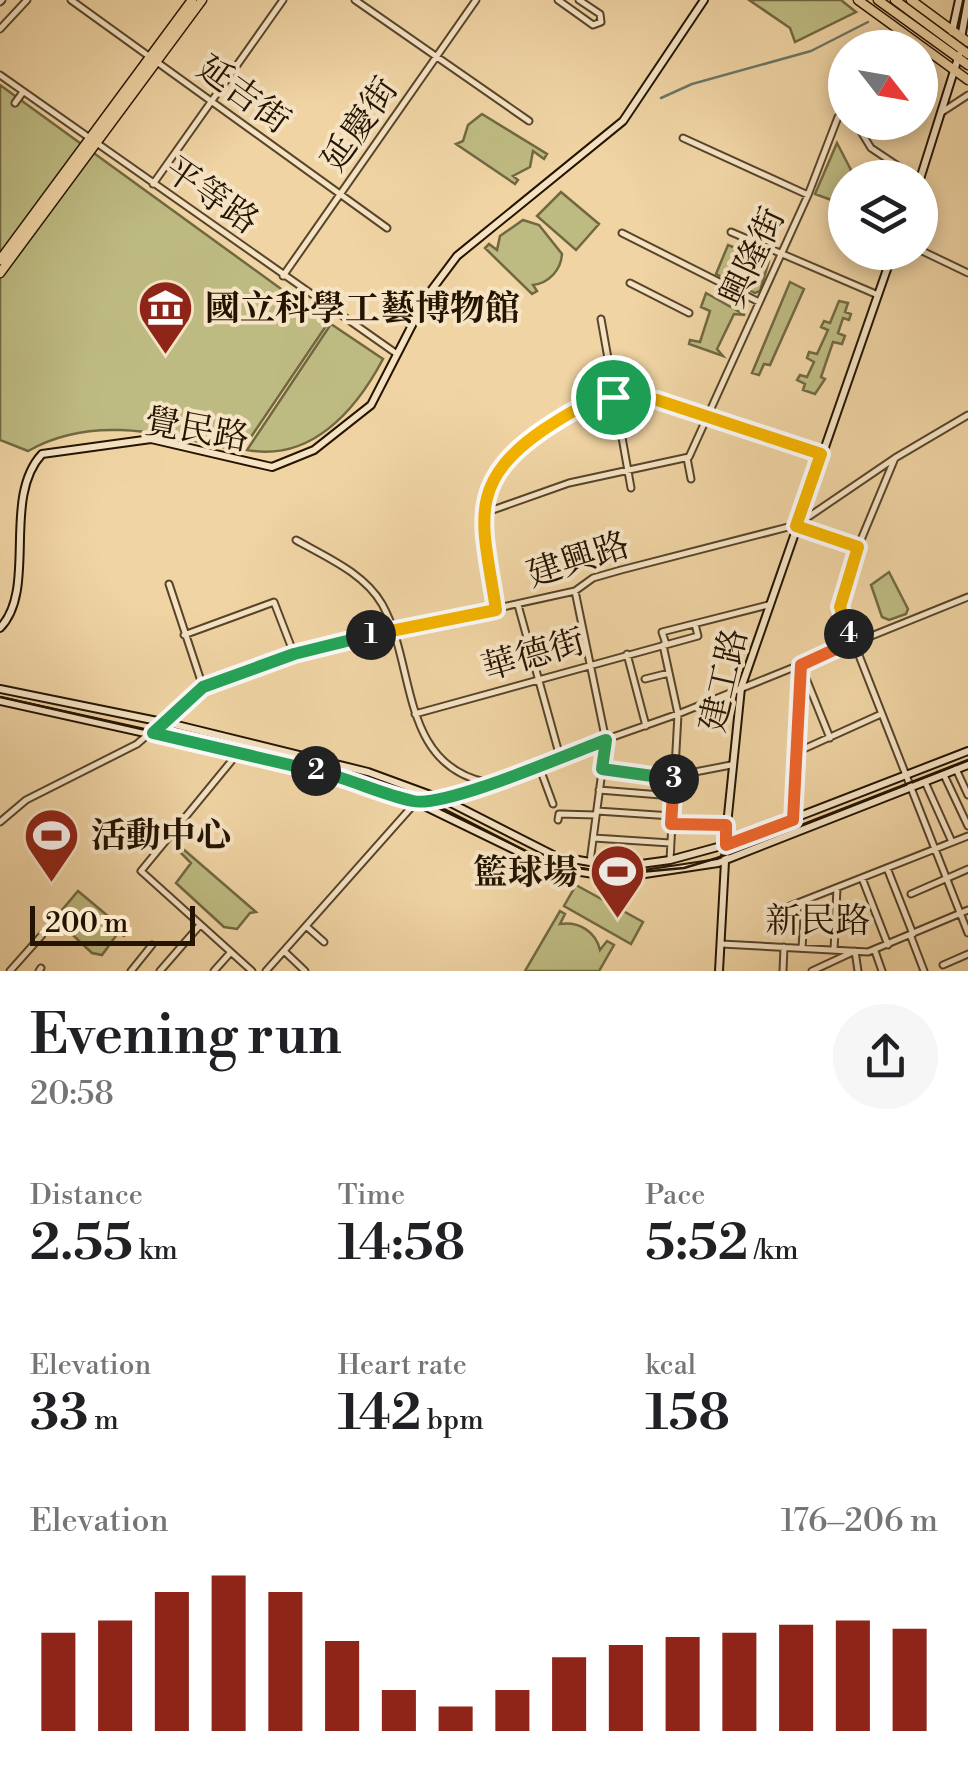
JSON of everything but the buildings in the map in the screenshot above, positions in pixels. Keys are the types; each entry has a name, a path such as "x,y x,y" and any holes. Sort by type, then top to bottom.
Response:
{"main road":[{"path":"0,273 192,0"},
{"path":"152,59 202,0"},
{"path":"858,0 968,80"},
{"path":"878,0 959,44"},
{"path":"895,0 959,44"},
{"path":"911,0 959,44 968,65"},
{"path":"0,260 93,141"}],"street":[{"path":"0,29 27,0"},
{"name":"延吉街","path":"71,0 388,228"},
{"path":"152,184 283,0"},
{"path":"355,0 529,120"},
{"name":"延慶街","path":"283,276 476,0"},
{"path":"558,0 593,25 600,22 600,14 580,0"},
{"name":"覺民路","path":"0,628 14,609 23,502 34,463 42,454 152,439 259,466 282,465 314,450 371,405 428,296 457,256 623,121 704,0"},
{"path":"959,0 959,44"},
{"path":"925,160 954,68 968,0"},
{"name":"平等路","path":"0,75 397,354"},
{"path":"15,102 23,92"},
{"path":"942,112 968,95"},
{"path":"683,138 808,195"},
{"name":"興隆街","path":"687,458 808,195 829,140"},
{"path":"866,140 871,148 890,160"},
{"path":"622,232 760,302"},
{"path":"731,232 878,295"},
{"path":"938,259 968,274"},
{"name":"建工路","path":"719,971 726,825 741,688 887,270"},
{"path":"630,283 689,313"},
{"path":"601,319 631,488"},
{"path":"496,610 483,522 489,480 522,444 583,406 613,397 642,396 821,454"},
{"path":"796,526 895,458 968,415"},
{"path":"487,512 569,483 687,458 691,479"},
{"path":"895,458 858,547 840,607 879,715 946,878 964,912 968,933"},
{"path":"796,526 858,547"},
{"name":"建興路","path":"0,822 26,800 116,757 153,733 203,687 294,654 575,591 593,578 796,526"},
{"path":"296,540 368,587 383,606 415,714 435,753 466,776 484,782"},
{"path":"169,584 203,687"},
{"path":"575,591 606,740 590,862"},
{"path":"266,971 416,802 446,801 484,782 678,714 968,596"},
{"path":"184,635 274,602 294,654"},
{"path":"518,605 560,757"},
{"name":"華德街","path":"664,645 662,632 768,605"},
{"name":"華德街","path":"415,714 698,636 696,624"},
{"path":"664,645 678,714 670,860"},
{"path":"627,654 646,726"},
{"path":"801,665 830,738"},
{"path":"793,820 801,665"},
{"path":"645,679 669,673"},
{"path":"0,690 166,723 368,772 446,801 539,850 619,866 670,860 726,845 968,751"},
{"path":"0,701 344,777 416,802 550,867 618,878 665,874 724,860 968,765"},
{"path":"797,752 879,715"},
{"path":"240,742 238,753 141,871 252,971"},
{"path":"602,769 674,776 732,765"},
{"path":"538,766 553,804"},
{"path":"956,769 968,796"},
{"path":"688,794 690,774"},
{"path":"944,774 968,826"},
{"path":"925,782 952,842"},
{"path":"600,790 673,796"},
{"path":"558,820 559,814 672,816"},
{"path":"671,824 726,825"},
{"path":"785,908 968,836"},
{"path":"594,838 670,843"},
{"path":"887,868 924,971"},
{"path":"911,894 968,869"},
{"path":"862,878 888,945"},
{"path":"834,950 837,888"},
{"path":"802,948 805,901"},
{"name":"新民路","path":"720,944 875,950 964,912"},
{"path":"160,971 200,925"},
{"path":"306,926 324,942"},
{"path":"13,970 42,935"},
{"path":"130,971 152,945"},
{"path":"782,971 784,947"},
{"path":"875,950 882,971"},
{"path":"284,951 305,971"},
{"path":"812,971 855,951 858,971"},
{"path":"214,971 231,952"},
{"path":"943,964 968,954"}],"shaded area":[{"path":"749,0 841,0 856,12 795,42 790,28"},
{"name":"國立科學工藝博物館","path":"0,85 328,323 251,437 237,450 131,431 79,433 28,451 0,440"},
{"path":"482,114 547,154 544,159 533,151 530,167 513,176 518,180 515,184 456,144 463,141 468,125"},
{"path":"837,143 846,160 830,160"},
{"path":"828,164 828,199 815,194"},
{"path":"561,192 599,224 576,250 537,216"},
{"path":"523,220 539,225 562,254 557,270 549,279 533,285 537,291 532,294 485,248 489,244 497,250 500,236"},
{"path":"728,245 769,261 760,291 755,293 716,274"},
{"path":"790,282 804,289 770,365 764,364 759,375 752,373"},
{"path":"706,293 745,315 734,314 717,349 723,356 689,344 690,340 700,342 710,311 701,307"},
{"path":"839,301 848,303 845,312 851,314 849,320 843,318 838,333 845,336 842,344 833,342 821,377 825,379 815,394 803,390 805,384 797,380 800,375 807,377 814,362 807,358 809,352 817,354 828,330 821,327 824,321 830,323"},
{"path":"331,324 383,359 372,379 344,414 310,440 270,452 247,450"},
{"path":"889,572 908,609 906,614 889,620 882,617 871,585"},
{"path":"182,848 256,912 250,913 237,929 224,927 176,883 191,863 179,851"},
{"name":"籃球場","path":"576,885 643,922 631,944 564,906"},
{"path":"78,891 127,932 124,936 118,933 102,955 92,953 62,925 62,910"},
{"path":"560,911 565,914 560,924 586,929 600,950 607,941 614,945 599,971 525,971"}],"waterway":[{"path":"661,98 692,84 811,51 868,22"}],"tram line":[{"path":"0,697 366,780 444,809 551,864 618,874 684,868 717,858 968,760"}],"place":[{"name":"國立科學工藝博物館","path":"166,357"},
{"name":"活動中心","path":"52,884"},
{"name":"籃球場","path":"617,921"}],"route":[{"path":"613,397 657,400 821,454 796,526 858,547 840,607 851,642 801,665 793,820 726,845 726,825 671,824 674,776 602,769 606,740 484,782 446,801 416,802 344,777 153,733 203,687 294,654 496,610 483,522 489,480 522,444 542,430 583,406 613,397"}]}
